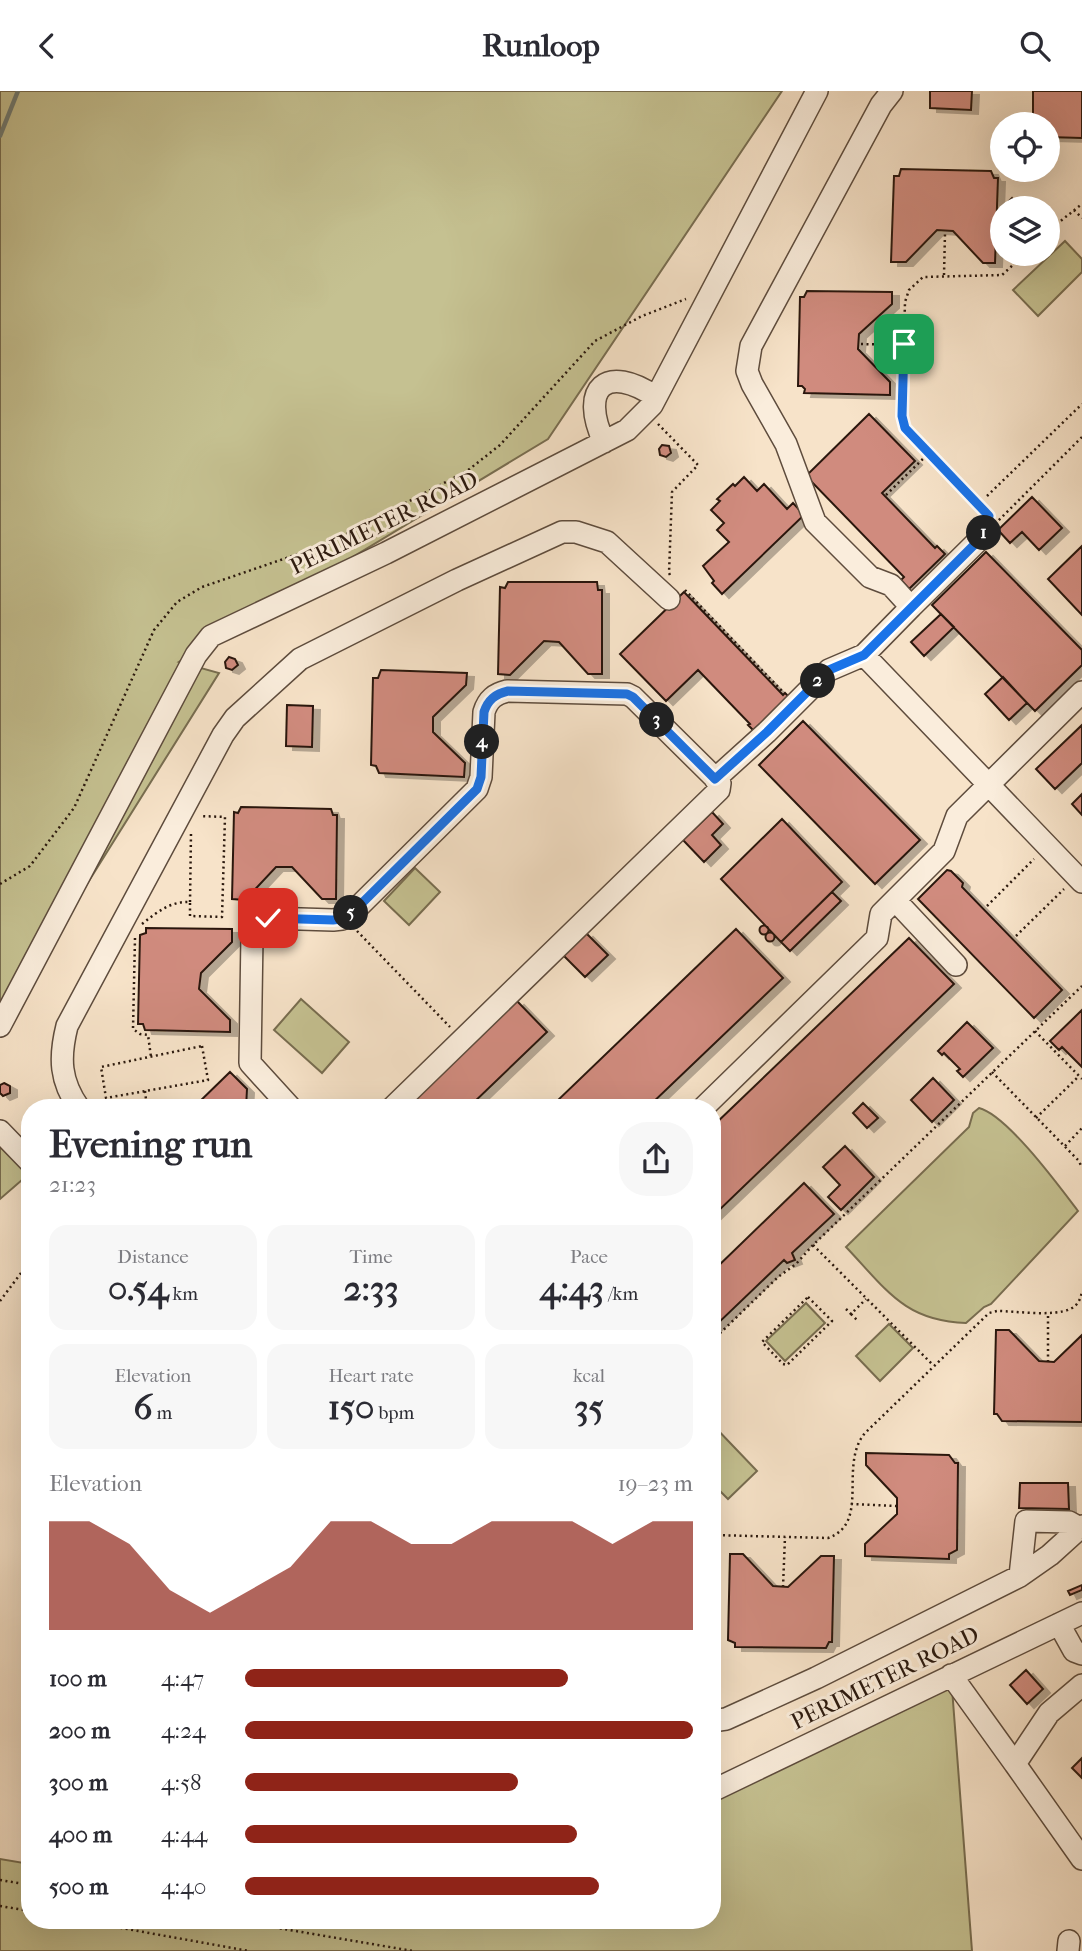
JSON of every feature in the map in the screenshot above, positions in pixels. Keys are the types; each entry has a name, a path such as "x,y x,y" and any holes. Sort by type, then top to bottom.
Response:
{"street":[{"name":"PERIMETER ROAD","path":"0,1026 197,655 211,636 386,553 627,430 651,405 817,91"},
{"path":"892,91 881,105 751,346 747,371 786,444 815,522 870,577 891,585 911,607"},
{"path":"604,442 595,410 597,393 606,382 619,380 634,383 651,405"},
{"path":"73,1099 62,1069 67,1027 218,744 235,718 300,659 457,580 562,532 576,532 607,542 669,599"},
{"path":"715,779 829,670 864,655 983,536"},
{"path":"864,655 1079,879"},
{"path":"712,1099 877,938 881,914 944,851 957,816 1082,692"},
{"path":"283,1099 250,1063 252,936 260,923 268,918 333,920 350,915 477,789 481,777 484,712 486,705 498,693 627,694 633,697 720,783 719,790 401,1099"},
{"path":"895,900 956,965"},
{"path":"0,1132 21,1153"},
{"path":"721,1720 816,1678 1020,1576 1050,1555 1081,1527 1069,1522 1026,1521 1020,1576"},
{"name":"PERIMETER ROAD","path":"721,1786 1082,1613"},
{"path":"1059,1624 1074,1651 1082,1654"},
{"path":"951,1675 1082,1859"},
{"path":"1015,1764 1049,1713 1082,1685"}],"path":[{"path":"1060,221 1082,204"},
{"path":"1074,210 1082,218"},
{"path":"944,275 945,233"},
{"path":"983,536 989,516 908,432 902,416 905,302 909,290 923,277 1002,275 1012,266"},
{"path":"0,884 30,866 74,809 154,630 177,602 202,587 327,544 467,471 500,445 595,341 672,303 712,292"},
{"path":"861,344 904,345"},
{"path":"987,496 1082,404"},
{"path":"651,405 698,465 672,492 669,573 783,691"},
{"path":"983,536 1082,437"},
{"path":"886,495 929,453"},
{"path":"191,833 190,916 222,918 225,817 195,816"},
{"path":"987,906 1048,845"},
{"path":"1016,936 1079,879"},
{"path":"150,1057 148,1035 133,1029 135,930 172,904 190,902"},
{"path":"344,918 461,1040"},
{"path":"721,1332 778,1277 796,1264 1082,986"},
{"path":"1035,1031 1081,1078 1036,1118"},
{"path":"202,1046 208,1080 145,1091 106,1098 101,1067 202,1046"},
{"path":"992,1072 1082,1168"},
{"path":"145,1091 146,1099"},
{"path":"1064,1147 1082,1128"},
{"path":"813,1245 933,1365"},
{"path":"0,1301 21,1273"},
{"path":"721,1535 828,1538 837,1535 849,1522 854,1450 858,1442 933,1365 989,1313 1071,1309 1078,1303 1082,1291"},
{"path":"808,1297 832,1321 787,1365 783,1364 762,1342 808,1297"},
{"path":"851,1314 866,1299"},
{"path":"846,1309 858,1321"},
{"path":"1048,1312 1048,1362"},
{"path":"851,1504 897,1506"},
{"path":"783,1587 785,1537"},
{"path":"0,1880 21,1884"},
{"path":"0,1906 21,1910"},
{"path":"127,1929 248,1951"},
{"path":"284,1929 414,1951"}],"shaded area":[{"path":"0,91 782,91 548,439 179,662 219,673 0,1023"},
{"path":"1065,241 1082,259 1082,272 1038,316 1013,290 1038,266 1060,266 1060,246"},
{"path":"415,868 440,892 409,925 384,901"},
{"path":"301,999 349,1042 322,1073 274,1030"},
{"path":"979,1108 991,1113 1018,1137 1078,1211 991,1304 966,1323 945,1321 911,1309 898,1300 846,1247 969,1127 973,1113"},
{"path":"0,1128 21,1152 21,1181 0,1199"},
{"path":"806,1303 825,1323 785,1361 766,1341"},
{"path":"889,1324 913,1348 880,1381 856,1356"},
{"path":"721,1433 757,1471 728,1499 721,1492"},
{"path":"951,1675 972,1951 0,1951 0,1859 21,1862 21,1929 721,1929 721,1787"}],"building":[{"path":"930,91 972,91 971,110 930,108"},
{"path":"1033,91 1082,91 1082,138 1060,137 1060,112 1033,112"},
{"path":"901,169 990,171 990,182 998,182 997,196 990,196 990,263 983,263 953,231 937,230 906,262 891,262 894,176 899,176"},
{"path":"807,291 892,292 892,304 859,334 858,349 890,382 890,395 804,393 805,389 798,386 800,297 804,297"},
{"path":"869,414 915,461 882,493 935,548 937,546 945,554 909,589 901,580 904,577 806,476"},
{"path":"662,445 669,446 671,453 666,457 660,455 659,449"},
{"path":"744,477 757,491 764,484 787,509 793,503 804,515 722,594 703,566 729,542 717,530 724,523 711,510 720,501 717,499"},
{"path":"1032,497 1062,528 1039,550 1022,532 1010,543 998,530"},
{"path":"1082,546 1082,615 1048,579"},
{"path":"986,552 1082,650 1082,665 1035,711 932,605"},
{"path":"508,582 597,582 598,590 602,590 602,674 588,674 559,642 544,641 510,675 498,674 500,587 505,588"},
{"path":"684,592 783,695 785,693 792,700 757,734 698,670 666,701 620,654"},
{"path":"941,614 954,627 924,656 911,642"},
{"path":"229,657 235,659 238,665 232,670 226,668 225,662"},
{"path":"381,670 467,673 466,685 433,717 433,732 465,763 464,777 379,773 376,766 371,765 373,678 378,678"},
{"path":"1003,677 1027,703 1009,720 985,694"},
{"path":"287,705 313,706 312,747 286,746"},
{"path":"803,721 920,840 875,884 759,765"},
{"path":"1082,725 1082,763 1055,789 1036,769"},
{"path":"1082,794 1082,815 1072,804"},
{"path":"241,807 331,809 333,815 337,815 336,899 322,899 292,867 276,867 245,900 232,899 234,812 238,813"},
{"path":"712,812 723,824 712,835 721,845 704,862 683,840"},
{"path":"782,819 842,882 781,942 721,879"},
{"path":"947,870 963,883 962,887 1062,990 1034,1018 918,899"},
{"path":"832,892 841,901 790,951 781,942"},
{"path":"764,925 769,930 764,935 759,930"},
{"path":"146,928 232,929 232,942 201,973 199,989 230,1020 230,1032 145,1030 143,1024 138,1024 140,935 146,933"},
{"path":"736,929 783,978 656,1099 559,1099"},
{"path":"586,933 608,955 585,977 563,955"},
{"path":"770,933 774,937 770,941 766,937"},
{"path":"909,938 954,984 721,1208 721,1118"},
{"path":"517,1001 547,1032 477,1099 414,1099"},
{"path":"1082,1010 1082,1067 1062,1047 1059,1050 1050,1041"},
{"path":"967,1022 993,1048 963,1077 957,1071 960,1069 944,1053 942,1055 938,1051"},
{"path":"230,1072 247,1089 246,1099 202,1099"},
{"path":"933,1078 954,1100 932,1122 911,1100"},
{"path":"4,1083 10,1086 10,1093 3,1096 0,1093 0,1085"},
{"path":"863,1103 878,1118 867,1128 853,1113"},
{"path":"845,1146 874,1177 841,1210 828,1197 840,1185 823,1167"},
{"path":"804,1183 834,1214 792,1253 795,1260 787,1263 784,1260 721,1320 721,1263"},
{"path":"996,1330 1009,1330 1039,1361 1054,1362 1082,1335 1082,1422 1002,1421 994,1414"},
{"path":"866,1453 949,1455 958,1463 957,1550 949,1554 949,1559 865,1556 865,1544 897,1514 897,1498 866,1465"},
{"path":"1020,1483 1068,1483 1069,1509 1019,1508"},
{"path":"730,1554 743,1554 773,1586 788,1587 821,1556 834,1556 832,1642 829,1642 826,1648 735,1647 735,1643 728,1640"},
{"path":"1082,1585 1082,1590 1070,1595 1068,1591"},
{"path":"1026,1670 1043,1689 1027,1704 1010,1685"},
{"path":"1082,1758 1082,1778 1072,1768"}],"waterway":[{"path":"0,136 18,91"}],"route":[{"path":"268,918 333,920 350,915 477,789 481,777 484,712 486,705 498,693 627,694 715,779 829,670 864,655 983,536 989,516 905,428 902,416 904,344"}]}
